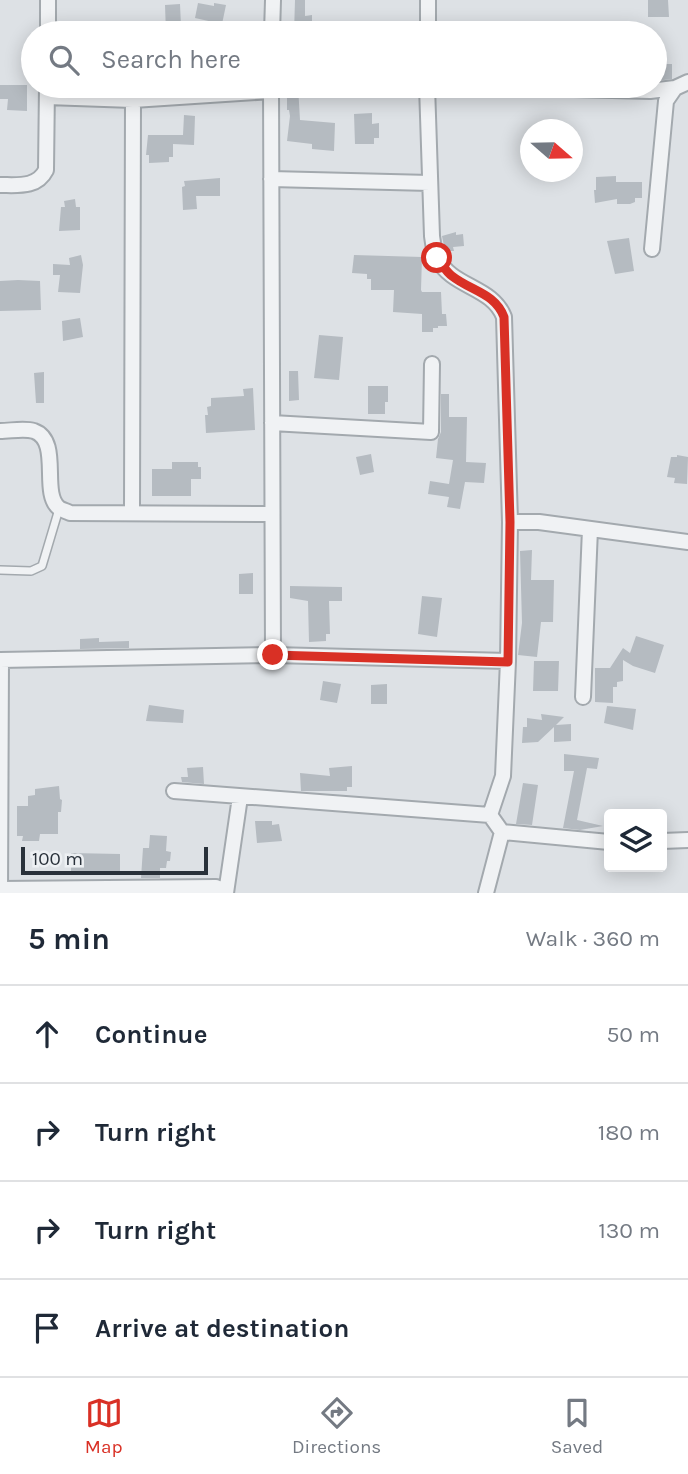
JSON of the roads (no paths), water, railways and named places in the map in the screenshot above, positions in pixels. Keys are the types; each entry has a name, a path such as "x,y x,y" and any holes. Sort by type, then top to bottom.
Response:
{"street":[{"path":"48,0 48,21"},
{"path":"272,21 273,0"},
{"path":"428,0 428,21"},
{"path":"652,249 666,101 682,85"},
{"path":"0,185 35,183 42,178 46,170 47,98"},
{"path":"114,98 156,98"},
{"path":"271,98 273,655"},
{"path":"427,98 432,236 437,258 450,275 490,297 500,306 504,317 510,522 508,662 503,776 491,815"},
{"path":"132,513 133,100"},
{"path":"271,179 430,183"},
{"path":"272,423 431,432 432,364"},
{"path":"0,431 31,430 40,434 47,444 53,500 59,508 70,513 272,514"},
{"path":"510,522 539,522 688,542"},
{"path":"583,697 590,529"},
{"path":"240,797 226,893 216,887 0,891 1,660 273,655 508,662"},
{"path":"174,791 491,815"},
{"path":"486,893 502,832 491,815"},
{"path":"502,832 604,842"},
{"path":"667,841 688,840"}],"lane":[{"path":"0,570 32,572 42,566 59,508"}]}
